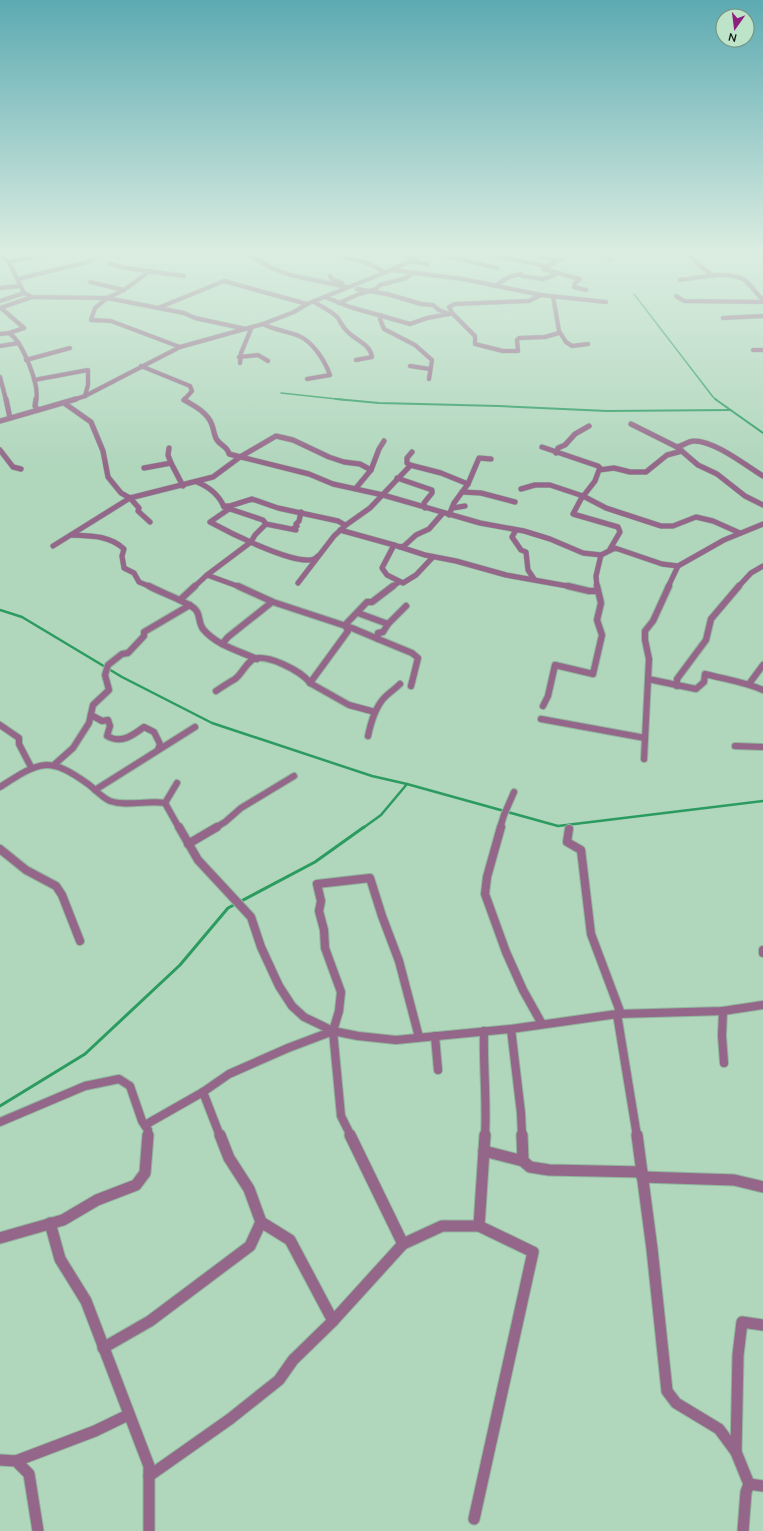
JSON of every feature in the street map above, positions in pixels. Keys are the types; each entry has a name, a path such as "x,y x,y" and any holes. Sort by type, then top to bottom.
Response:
{"street":[{"path":"0,334 24,328 21,324"},
{"path":"120,324 180,347"},
{"path":"228,324 248,329"},
{"path":"0,421 85,396 140,366 180,347 262,324"},
{"path":"264,324 273,329 302,337 319,353 330,375 307,380"},
{"path":"341,324 348,333 361,341 372,351 372,357 356,360"},
{"path":"382,324 384,329 415,345 431,358 429,379"},
{"path":"463,324 475,336 475,344 513,353 518,351 517,340 519,338 545,337 559,333"},
{"path":"558,324 559,333 572,346 588,344"},
{"path":"240,364 239,357 250,333 248,329"},
{"path":"9,332 16,337 34,380 37,397 34,406 38,410"},
{"path":"0,346 19,343"},
{"path":"26,360 70,348"},
{"path":"753,350 763,350"},
{"path":"239,357 259,354 268,361"},
{"path":"140,366 190,386 192,391 184,400 195,406 209,418 217,441 228,449 229,454 240,458 258,460 309,474 333,484 383,495 446,514 550,539 583,553 601,555 610,549 620,532 618,528 573,514 600,470 614,468 630,472 646,472 667,455 682,451"},
{"path":"410,366 430,369"},
{"path":"34,380 52,378 88,370 88,385 85,396"},
{"path":"0,377 9,403 8,411 10,418"},
{"path":"64,403 91,422 103,451 108,477 121,494 130,498 139,508 138,511 150,522"},
{"path":"631,424 677,447 698,465 717,474 745,496 763,504"},
{"path":"556,453 558,448 567,445 575,434 585,430 589,426"},
{"path":"53,546 130,498 183,486 219,474 240,458 276,436 291,439 319,454 343,462 362,464 371,470"},
{"path":"356,488 371,470 379,449 384,441"},
{"path":"677,447 692,441 700,442 735,459 763,476"},
{"path":"542,447 598,466 600,470"},
{"path":"169,448 168,455 170,463 183,486"},
{"path":"0,450 13,467 21,469"},
{"path":"412,452 407,458 407,463 410,465 441,473 468,484"},
{"path":"397,546 404,546 416,535 429,529 453,508 454,503 468,484 478,460 480,458 491,458"},
{"path":"144,468 170,463"},
{"path":"298,583 306,576 319,556 340,530 364,513 383,495 410,465"},
{"path":"397,478 432,490 432,493 424,503 425,508"},
{"path":"197,482 209,487 226,508 263,520 266,524 296,530 294,528 297,526 296,524 299,521 301,512"},
{"path":"521,489 535,484 550,485 583,496 606,508 666,527 682,524 690,518 696,517 713,521 740,533"},
{"path":"462,492 494,496 515,502"},
{"path":"319,556 309,560 298,559 238,537 210,522 226,508 252,499 278,508 338,521 345,525"},
{"path":"453,508 466,507 458,499"},
{"path":"180,600 207,575 233,557 251,542 255,535 266,524"},
{"path":"610,549 621,549 656,562 671,566 678,566 724,540 763,524"},
{"path":"340,530 433,557 456,561 506,575 534,579 588,591 597,591"},
{"path":"516,530 512,537 520,550 526,552 526,570 534,579"},
{"path":"71,535 103,537 119,543 124,549 122,556 124,568 134,573 139,582 192,606 199,614 200,624 204,630 222,644 257,659 276,661 280,664 293,668 306,677 310,683 350,704 375,712"},
{"path":"397,546 382,568 387,575 399,582 403,583 413,580 420,572 424,564 433,557"},
{"path":"543,706 548,696 555,665 593,674 602,635 597,620 601,604 597,591 596,576 601,555"},
{"path":"644,759 650,659 645,640 645,631 653,621 678,566"},
{"path":"677,686 677,679 706,640 710,620 752,573 763,566"},
{"path":"207,575 223,579 272,602 345,625 412,653 418,658 418,665 412,677 411,686"},
{"path":"345,625 367,602 372,602 399,582"},
{"path":"222,644 228,637 272,602"},
{"path":"55,764 73,748 89,723 93,706 109,690 105,675 108,665 122,654 128,653 144,636 144,632 190,606"},
{"path":"378,639 378,633 383,632 388,624 406,606"},
{"path":"358,613 388,624"},
{"path":"310,683 348,631 345,625"},
{"path":"216,691 235,679 252,660 257,659"},
{"path":"749,684 763,665"},
{"path":"648,679 696,689 704,682 705,674 737,683 749,684 763,690"},
{"path":"368,736 375,712 385,697 400,684"},
{"path":"91,715 102,721 108,720 110,726 107,736 112,740 118,741 127,738 144,727 154,732 160,744 158,750"},
{"path":"541,719 555,723 645,738"},
{"path":"0,725 19,738 19,744 31,767"},
{"path":"95,790 195,727"},
{"path":"735,746 763,747"},
{"path":"0,787 31,767 42,763 55,764 69,770 110,801 121,803 155,800 165,804 198,860 251,917 261,947 279,986 292,1006 304,1017 333,1031 358,1036 396,1040 511,1029 619,1014 723,1011 763,1005"},
{"path":"188,844 225,822 241,808 294,776"},
{"path":"165,804 177,783"},
{"path":"514,792 504,815 487,877 486,894 506,952 523,990 542,1024"},
{"path":"569,829 567,831 567,842 581,850 591,934 619,1014 654,1260 667,1391 676,1402 692,1414 719,1429 736,1452 749,1484 746,1492 742,1531"},
{"path":"0,849 26,870 56,886 62,895 80,941"},
{"path":"403,1244 341,1116 333,1031 336,1025 341,993 336,972 325,949 323,929 319,916 318,905 321,901 317,884 370,878 382,916 399,961 419,1037"},
{"path":"723,1011 722,1036 724,1063"},
{"path":"511,1029 521,1113 523,1161"},
{"path":"145,1125 203,1092 229,1074 288,1048 333,1031"},
{"path":"479,1226 486,1122 483,1062 484,1031"},
{"path":"435,1036 438,1070"},
{"path":"0,1122 85,1086 119,1079 130,1086 137,1109 148,1130 147,1162 145,1173 136,1185 97,1200 62,1220 0,1238"},
{"path":"203,1092 229,1158 249,1189 261,1222 290,1240 333,1321"},
{"path":"484,1151 523,1161 530,1167 549,1170 642,1174 666,1180 698,1178 713,1179 750,1182 763,1187"},
{"path":"103,1348 150,1321 250,1246 261,1222"},
{"path":"50,1223 60,1259 86,1301 128,1415 149,1466 149,1531"},
{"path":"149,1476 230,1419 279,1380 293,1360 333,1321 403,1244 442,1226 479,1226 533,1252 474,1519"},
{"path":"736,1452 738,1355 742,1322 763,1325"},
{"path":"0,1460 16,1461 94,1431 128,1415"},
{"path":"16,1461 29,1474 38,1531"},
{"path":"749,1484 763,1486"}],"waterway":[{"path":"657,324 713,397 717,400"},
{"path":"281,393 341,399"},
{"path":"336,399 341,399"},
{"path":"341,399 379,403 499,406 607,411 731,410"},
{"path":"341,399 346,400"},
{"path":"715,399 731,410"},
{"path":"731,410 763,433"},
{"path":"0,610 22,617 122,677 212,723 372,776 407,784"},
{"path":"363,828 381,815 407,784"},
{"path":"407,784 558,826 763,801"},
{"path":"0,1106 85,1054 180,965 228,908 315,862 364,827"}]}
